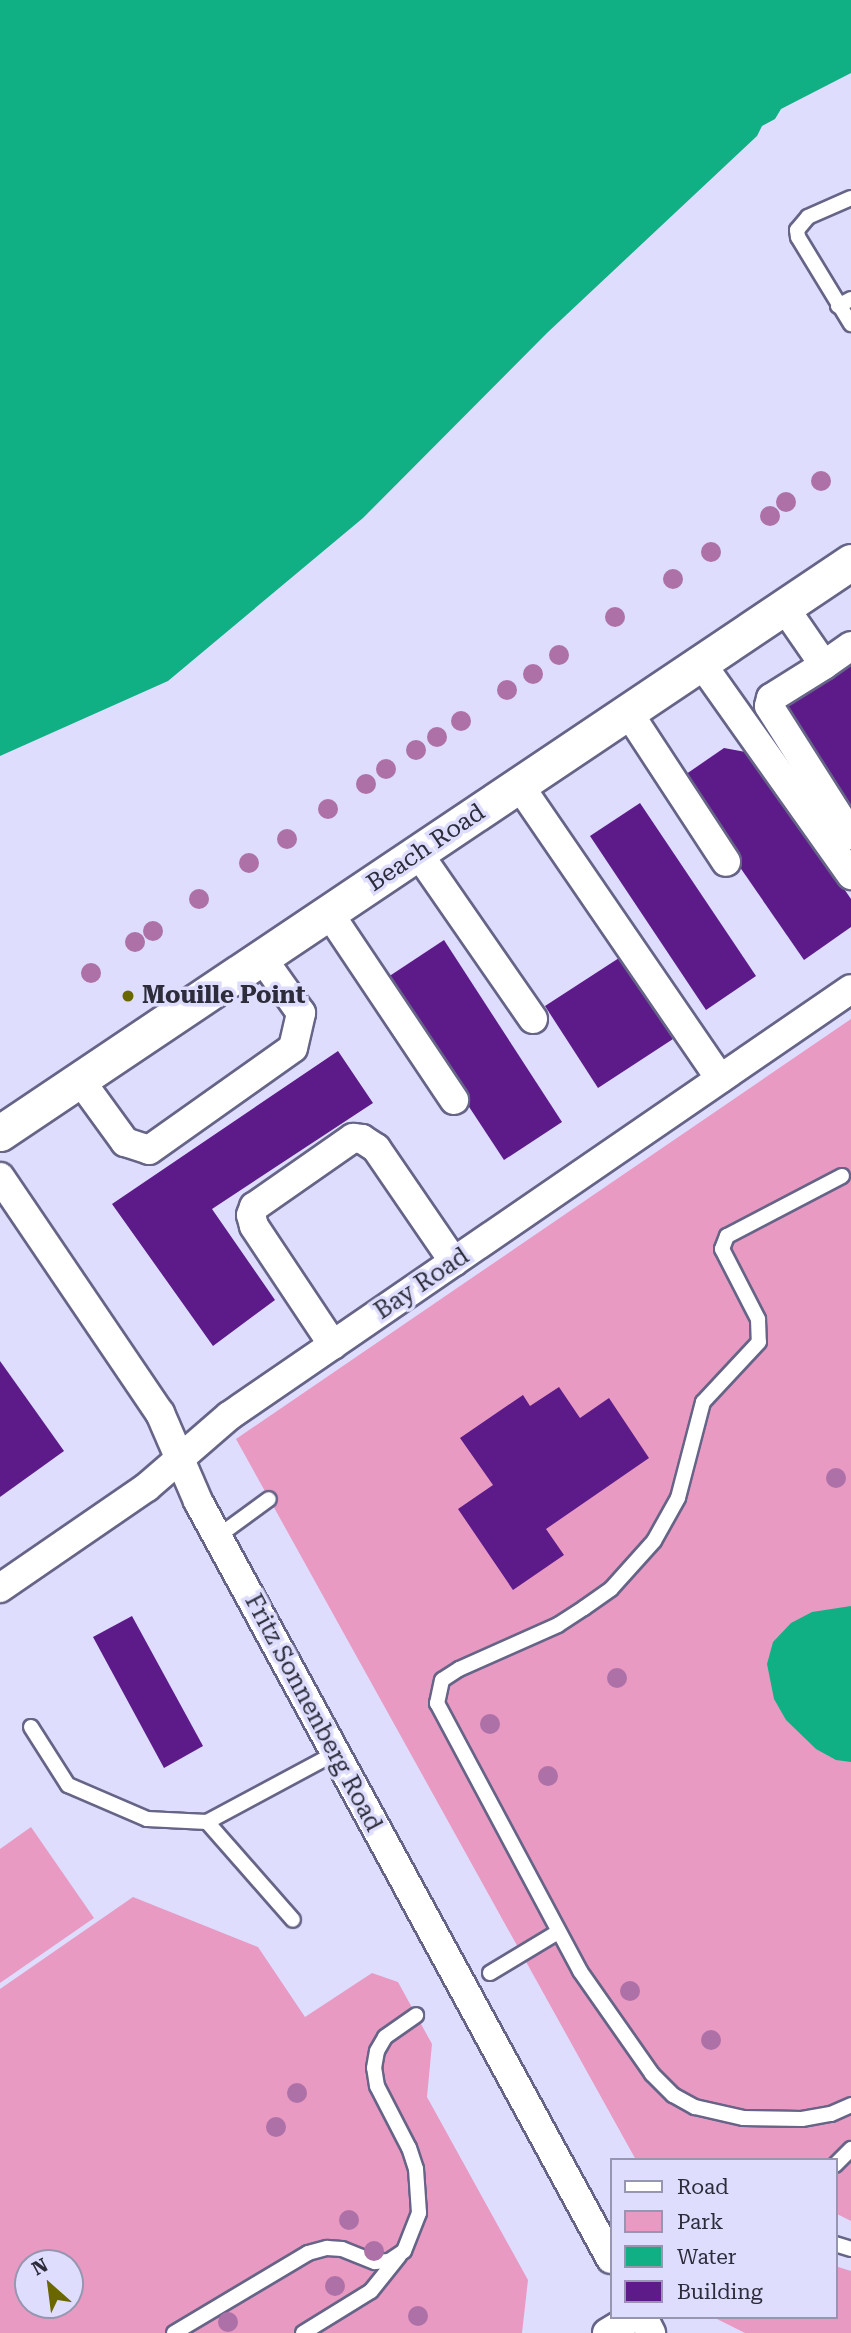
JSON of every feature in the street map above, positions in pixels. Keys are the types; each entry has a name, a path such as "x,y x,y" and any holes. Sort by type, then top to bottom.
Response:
{"street":[{"name":"Beach Road","path":"0,1133 851,562"},
{"path":"784,607 824,666"},
{"path":"851,646 771,698 769,706 851,835"},
{"path":"701,663 851,875"},
{"path":"628,712 726,862"},
{"path":"519,785 720,1079"},
{"path":"418,853 533,1019"},
{"path":"329,914 454,1100"},
{"path":"80,1080 125,1142 149,1150 293,1048 301,1013 262,958"},
{"name":"Bay Road","path":"2,1584 138,1494 229,1416 851,989"},
{"path":"334,1345 254,1226 251,1215 254,1207 353,1138 362,1139 376,1148 454,1262"},
{"name":"Fritz Sonnenberg Road","path":"0,1177 160,1413 217,1537 610,2257"},
{"path":"607,2333 631,2319"}],"lane":[{"path":"851,198 808,217 797,230 798,237 844,303 851,324"},
{"path":"842,1176 727,1236 722,1249 758,1319 759,1342 703,1402 678,1498 654,1541 611,1589 584,1608 524,1642 459,1669 442,1680 437,1703 580,1971 652,2074 673,2095 695,2108 743,2118 802,2119 831,2114 851,2105"},
{"path":"217,1537 269,1499"},
{"path":"31,1727 68,1785 146,1819 207,1822 334,1754"},
{"path":"207,1822 293,1920"},
{"path":"490,1973 558,1932"},
{"path":"303,2333 370,2291 404,2250 419,2213 415,2169 408,2148 377,2086 374,2067 385,2037 416,2015"},
{"path":"837,2163 851,2149"},
{"path":"174,2333 307,2253 327,2248 342,2249 375,2262 389,2261 404,2250"}],"green space":[{"path":"851,1019 851,2221 837,2214 837,2158 635,2158 236,1439"},
{"path":"31,1827 94,1918 0,1983 0,1849"},
{"path":"133,1897 258,1947 305,2017 372,1973 398,1982 432,2044 427,2097 528,2280 522,2333 0,2333 0,1989"},
{"path":"837,2267 851,2271 851,2333 745,2333 717,2319 837,2319"}],"water":[{"path":"0,0 851,0 851,73 781,109 775,119 762,126 757,136 547,333 363,518 168,681 0,756"},
{"path":"851,1606 851,1762 836,1760 816,1749 786,1720 774,1699 767,1664 773,1642 791,1623 812,1612"}],"building":[{"path":"851,662 851,819 777,713"},
{"path":"724,748 751,753 851,899 851,927 804,960 679,779"},
{"path":"640,803 756,976 706,1010 590,836"},
{"path":"444,940 562,1122 504,1160 385,979"},
{"path":"619,958 673,1039 598,1088 545,1006"},
{"path":"338,1051 373,1103 212,1209 275,1300 213,1346 112,1204"},
{"path":"0,1361 64,1451 0,1497"},
{"path":"559,1387 580,1418 609,1398 649,1458 546,1529 564,1555 513,1590 458,1509 493,1485 460,1438 523,1395 530,1406"},
{"path":"132,1616 203,1746 164,1768 93,1637"}],"place":[{"name":"Mouille Point","path":"128,996"}]}
